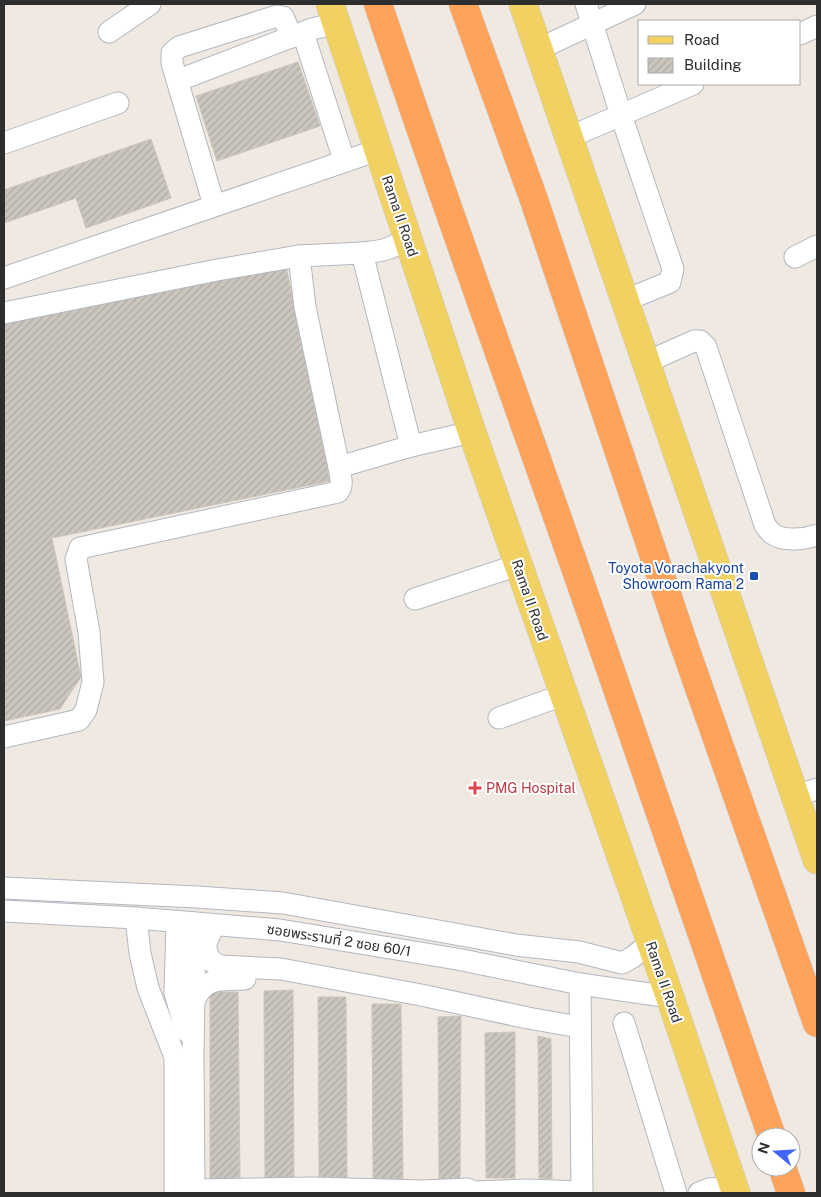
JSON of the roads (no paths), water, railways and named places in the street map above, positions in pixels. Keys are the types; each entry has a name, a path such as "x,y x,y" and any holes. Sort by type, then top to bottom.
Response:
{"highway":[{"path":"378,4 768,1127"},
{"path":"463,4 533,197 684,645 817,1023"},
{"path":"786,1177 792,1193"}],"main road":[{"path":"523,4 647,362 806,792 817,860"},
{"name":"Rama II Road","path":"334,13 472,432 670,997 735,1190"}],"street":[{"path":"109,32 150,4"},
{"path":"539,49 590,13 635,4"},
{"path":"179,80 298,35 334,13"},
{"path":"590,13 620,115 673,269 670,282 626,300"},
{"path":"214,205 179,80 171,58 172,53 180,47 277,16 283,17 298,35 344,160"},
{"path":"801,34 817,26"},
{"path":"570,137 691,85"},
{"path":"4,143 118,103"},
{"path":"4,278 344,160 378,150"},
{"path":"4,313 217,270 299,256 384,251 397,246 407,237"},
{"path":"795,257 817,246"},
{"path":"362,253 411,446"},
{"path":"4,737 79,720 86,710 93,682 89,632 76,559 80,548 338,492 341,489 342,483 339,467 304,307 299,256"},
{"path":"647,362 694,341 700,341 706,347 765,525 774,535 784,538 802,538 817,535"},
{"path":"339,467 411,446 472,432"},
{"path":"415,598 518,565"},
{"path":"499,718 563,694"},
{"name":"ซอยพระรามที่ 2 ซอย 60/1","path":"4,888 197,897 283,904 516,945 579,952 622,963 633,957 650,943"},
{"name":"ซอยพระรามที่ 2 ซอย 60/1","path":"4,911 136,918 280,930 457,959 580,984 670,997"},
{"path":"136,918 140,953 148,988 175,1057 174,1193"},
{"path":"186,922 194,1002 194,1190 311,1188 441,1192 467,1189 474,1192 527,1190 582,1193 580,984"},
{"path":"186,922 176,993 193,1056"},
{"path":"227,926 212,930 206,943 207,956 220,966 281,969 580,1027"},
{"path":"194,1002 202,986 210,981 281,980 311,975"},
{"path":"624,1023 676,1193"},
{"path":"699,1193 709,1189 735,1190"}],"place":[{"name":"Toyota Vorachakyont Showroom Rama 2","path":"754,576"},
{"name":"PMG Hospital","path":"475,788"}]}
